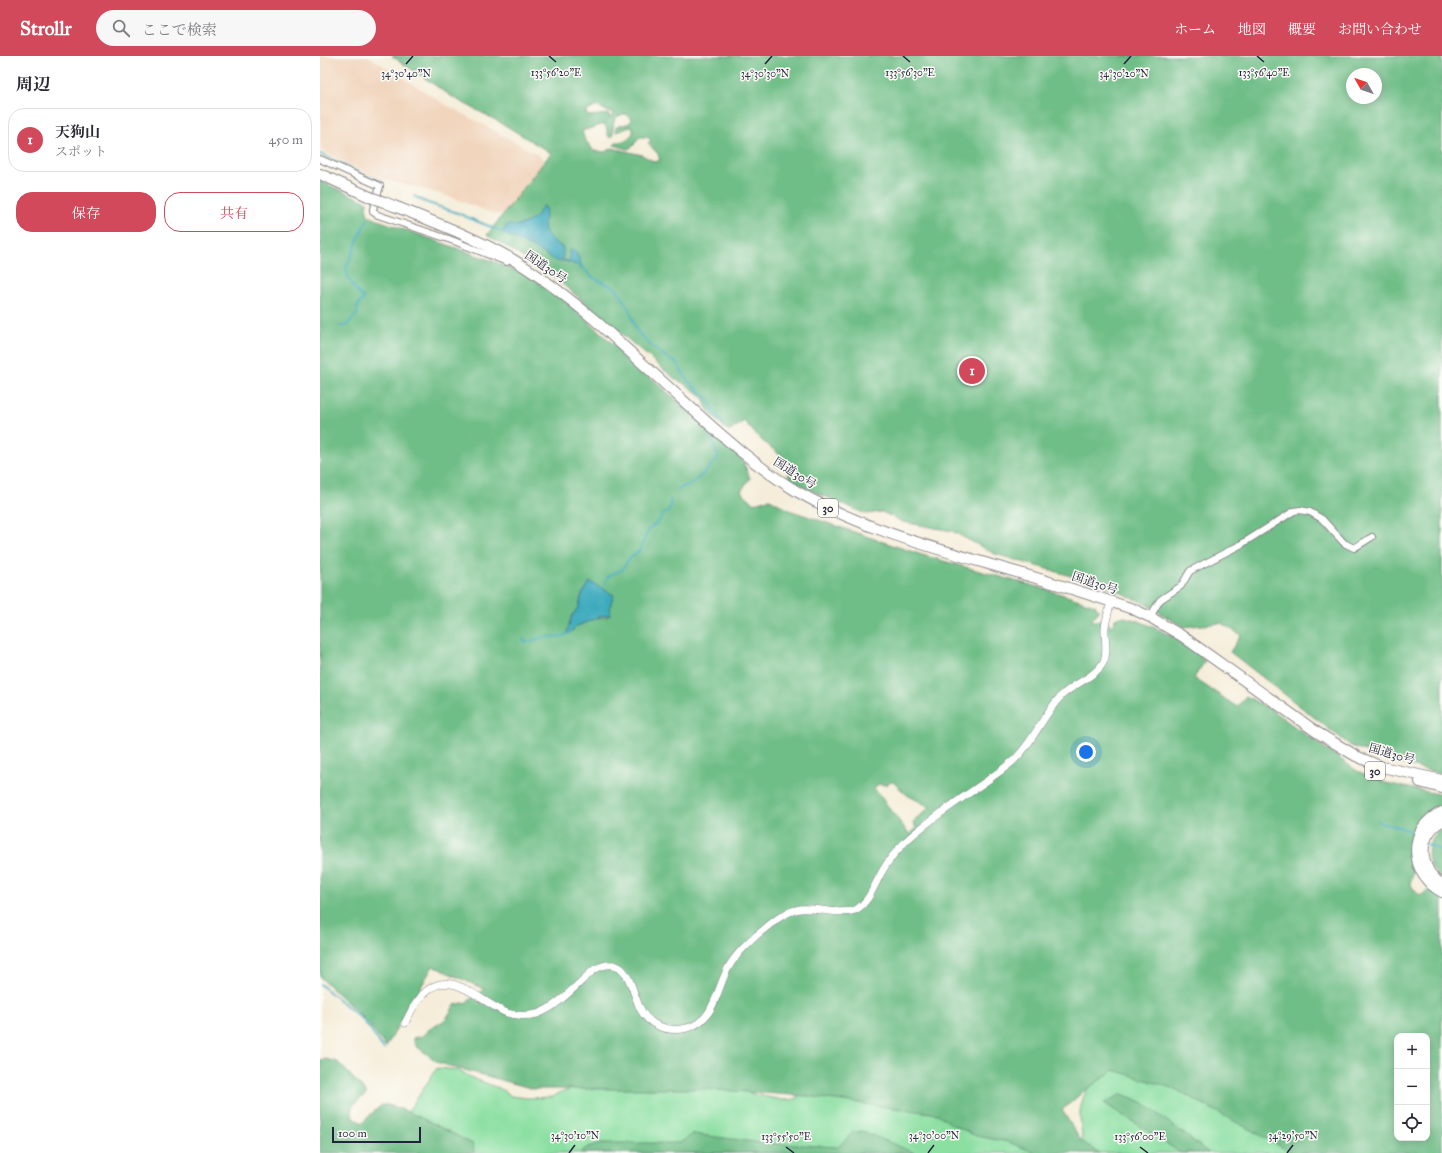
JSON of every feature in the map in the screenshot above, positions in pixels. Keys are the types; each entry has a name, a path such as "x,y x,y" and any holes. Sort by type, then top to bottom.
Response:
{"highway":[{"name":"国道30号","path":"320,174 370,197 448,227 512,259 576,304 750,460 797,491 842,515 897,536 1111,602 1150,616 1182,636 1318,733 1356,756 1370,763 1442,780"},
{"name":"国道30号","path":"1318,733 1338,750 1365,767 1388,775 1442,788"},
{"path":"1442,812 1433,817 1434,823 1416,853 1419,869 1429,883 1442,892"},
{"path":"1420,847 1429,872 1442,884"}],"street":[{"path":"320,159 380,186 373,209 373,212 378,215 454,241 507,262 512,259"},
{"path":"1150,616 1160,600 1181,586 1190,571 1240,546 1294,511 1300,510 1310,512 1322,519 1344,543 1354,548 1372,537"},
{"path":"405,1023 416,1002 430,989 437,985 455,984 472,991 508,1013 527,1016 547,1010 595,969 609,965 621,969 626,974 638,1005 652,1023 668,1030 676,1030 692,1027 699,1023 712,1009 726,972 736,956 748,943 775,920 800,909 847,912 858,908 867,899 890,860 907,840 1013,761 1031,740 1050,710 1061,696 1073,686 1094,673 1103,663 1106,650 1106,623 1111,602"}],"shaded area":[{"path":"320,56 368,56 443,103 537,154 542,158 544,164 513,205 502,214 495,214 444,195 388,180 381,180 320,150"}],"green space":[{"path":"392,56 1442,56 1442,181 1440,190 1442,194 1442,774 1395,762 1351,746 1230,652 1241,635 1221,623 1183,627 1144,603 1106,586 995,554 952,531 903,522 882,512 866,514 803,487 789,477 787,460 760,439 744,421 730,431 723,427 707,409 703,398 687,385 675,379 552,275 487,235 551,153 503,124 454,98","holes":["597,106 609,112 613,112 612,117 609,117 609,114 589,116 586,113","627,114 631,120 630,123 616,127 616,132 630,127 633,128 633,133 626,140 616,142 614,145 628,149 633,146 639,137 647,137 651,140 648,143 658,154 660,160 655,162 642,155 612,148 605,152 594,151 585,140 582,131 604,124 610,138 613,136 614,121 616,118"]},
{"path":"320,181 367,202 366,208 368,215 375,219 498,263 513,270 521,270 563,299 742,459 750,478 741,491 754,503 770,499 789,510 922,555 1048,590 1095,605 1099,611 1091,621 1102,621 1112,626 1115,619 1123,617 1133,619 1156,628 1168,634 1198,654 1205,661 1194,678 1237,707 1246,696 1270,709 1357,771 1386,783 1442,795 1442,807 1423,817 1413,830 1409,848 1414,871 1410,883 1416,893 1422,895 1429,889 1442,897 1442,1153 1293,1153 1175,1089 1114,1070 1083,1092 1062,1110 1081,1141 1100,1153 1037,1153 1008,1142 976,1136 951,1124 938,1114 806,1096 706,1089 534,1089 439,1063 416,1046 413,1038 423,1036 444,1020 454,1005 467,1002 484,989 433,966 386,1047 364,1019 320,977","holes":["582,594 611,602 607,617 596,618 585,622 578,625 568,633 571,618 579,606","893,782 907,795 930,807 913,822 916,828 909,834 874,788 879,784 885,785"]},
{"path":"1442,828 1442,878 1431,866 1428,854 1430,842"},
{"path":"326,1059 338,1062 367,1093 352,1106 352,1116 362,1123 381,1106 390,1106 413,1114 473,1144 474,1153 320,1153 320,1061"},
{"path":"1106,1067 1167,1083 1309,1153 1081,1153 1082,1138 1080,1112 1082,1102 1096,1071"},
{"path":"437,1068 459,1070 470,1077 501,1089 511,1096 527,1098 553,1097 561,1092 584,1086 713,1080 756,1095 783,1100 797,1099 800,1089 933,1108 1058,1153 460,1153 455,1147 408,1112"},
{"path":"1122,1094 1142,1102 1209,1153 1181,1153 1104,1103"},
{"path":"862,1131 915,1153 580,1153 586,1148 601,1143 680,1143 693,1134 763,1143 838,1147 852,1133"}],"water":[{"path":"543,205 546,212 544,226 546,233 563,248 563,260 570,261 569,250 572,249 577,254 583,269 577,265 564,261 556,261 538,250 502,233 506,226 511,224 512,226 518,225 534,218"},
{"path":"590,582 614,595 611,602 610,615 601,616 577,626 569,634 567,633 571,618 579,606 582,594"}],"waterway":[{"path":"320,154 364,175 381,181"},
{"path":"414,196 425,202 455,212 505,233"},
{"path":"340,326 346,326 357,315 358,305 364,298 359,294 348,278 346,269 364,225 368,219"},
{"path":"581,266 592,277 617,289 630,311 636,330 651,346 669,359 675,361 688,381 707,398 713,410 724,425"},
{"path":"678,491 683,486 688,486 694,482 716,461 718,456 712,440 714,436"},
{"path":"603,590 607,578 610,575 622,570 629,559 640,550 648,530 660,520 662,515 668,512 671,505 670,500"},
{"path":"523,639 526,642 544,637 564,636 569,632"},
{"path":"1378,821 1383,824 1391,824 1410,831 1414,838"},
{"path":"1427,844 1442,851"},
{"path":"320,984 362,1019 384,1049"}],"place":[{"name":"天狗山","path":"972,371"}]}
